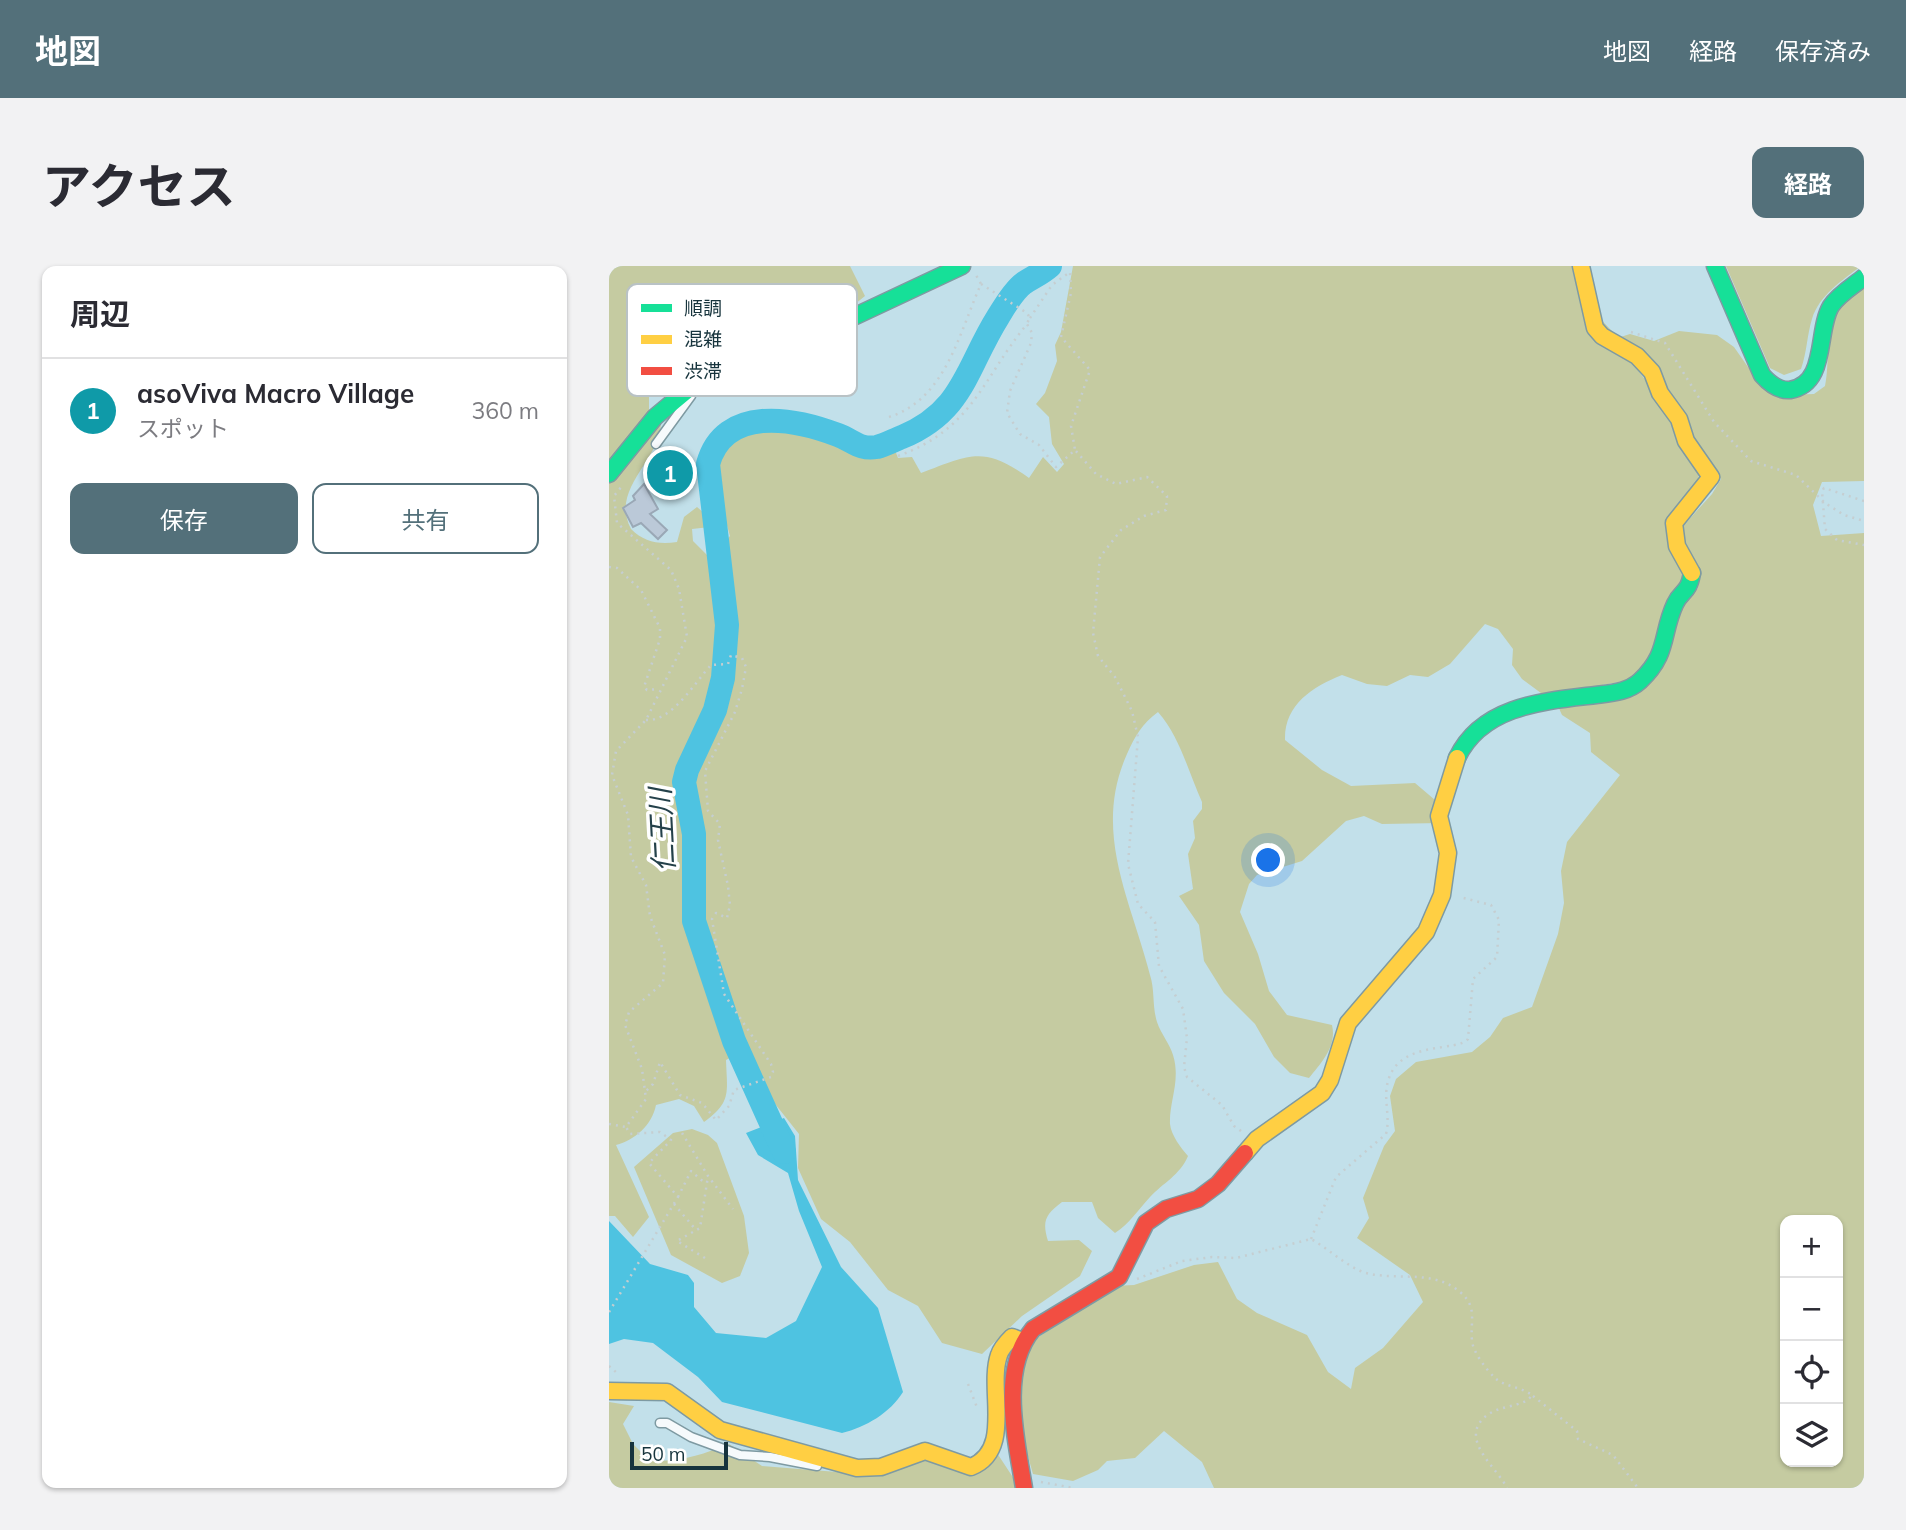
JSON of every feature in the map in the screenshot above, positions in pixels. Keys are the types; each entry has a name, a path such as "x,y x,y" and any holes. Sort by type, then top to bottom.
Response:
{"street":[{"path":"857,314 899,298 962,266"},
{"path":"1024,1486 1014,1369 1022,1341 1033,1329 1114,1280 1129,1261 1146,1223 1166,1209 1198,1199 1218,1184 1257,1139 1322,1093 1330,1080 1348,1023 1426,932 1442,895 1448,853 1439,816 1450,772 1460,751 1483,725 1500,714 1537,702 1624,691 1640,681 1663,652 1675,603 1689,589 1692,570 1677,546 1674,523 1711,477 1686,441 1679,419 1660,393 1652,372 1637,356 1602,336 1595,328 1581,266"},
{"path":"1715,266 1762,375 1774,386 1787,390 1799,388 1815,371 1821,332 1830,307 1864,277"},
{"path":"609,474 676,396"},
{"path":"609,1391 667,1392 720,1430 857,1468 881,1467 925,1451 968,1467 977,1466 996,1436 999,1352 1012,1337 1022,1341"}],"lane":[{"path":"656,444 692,396"},
{"path":"660,1423 667,1423 691,1437 740,1455 770,1457 832,1468 839,1464"}],"path":[{"path":"972,266 981,284 1024,310 1030,318"},
{"path":"898,456 940,436 967,413 1052,285 1070,272 1071,293 1061,337 1090,370 1071,426 1075,450 1096,474 1116,485 1147,477 1167,496 1166,510 1144,516 1121,530 1100,557 1093,633 1098,656 1115,677 1132,711 1138,737 1128,864 1132,892 1137,904 1155,922 1159,966 1183,1009 1187,1038 1184,1067 1188,1077 1222,1105 1234,1126 1257,1139"},
{"path":"889,418 910,409 935,387 981,284"},
{"path":"1027,324 1032,333 1031,343 1010,391 1007,413 1020,434 1039,445 1056,467 1075,450"},
{"path":"1619,330 1655,337 1665,342 1714,422 1730,441 1757,464 1796,475 1822,500 1844,515 1864,521"},
{"path":"622,486 614,496 617,523 671,569 679,589 687,637 646,720 616,751 612,775 628,815 631,857 646,885 650,916 665,955 663,982 629,1012 625,1025 642,1069 646,1099 626,1127"},
{"path":"1864,501 1824,488 1822,500 1825,529 1837,540 1864,545"},
{"path":"609,566 617,568 641,590 660,628 660,639 644,687 647,691 659,689"},
{"path":"645,1092 653,1084 660,1062 680,1095 702,1103 716,1120 729,1106 734,1090 771,1077 771,1064 724,994 712,919 716,913 727,918 730,905 717,840 720,824 708,811 705,771 730,722 742,689 746,667 740,656 730,655 728,664 711,664 671,710 654,720 646,720"},
{"path":"1311,1240 1336,1177 1386,1134 1386,1087 1395,1066 1403,1059 1438,1046 1459,1046 1468,1039 1473,979 1497,957 1499,920 1491,905 1442,895"},
{"path":"609,1124 626,1127"},
{"path":"626,1127 630,1134 660,1132 671,1140 649,1163 678,1197"},
{"path":"682,1133 708,1176 733,1209"},
{"path":"609,1312 691,1171 707,1184"},
{"path":"705,1258 677,1241 701,1228 708,1176"},
{"path":"674,1204 696,1230"},
{"path":"1114,1280 1130,1281 1182,1261 1212,1257 1236,1258 1311,1240 1368,1273 1428,1277 1458,1290 1472,1308 1472,1343 1494,1378 1511,1386 1519,1386 1577,1431 1579,1438 1613,1455 1638,1488"},
{"path":"1507,1488 1479,1451 1475,1434 1479,1423 1492,1410 1524,1403 1532,1395"},
{"path":"1024,1486 1046,1483 1074,1488"},
{"path":"1046,1483 1049,1488"}],"green space":[{"path":"609,266 850,266 865,296 857,302 857,284 627,284 627,396 649,396 649,411 609,465"},
{"path":"1073,266 1574,266 1579,296 1641,362 1669,410 1699,475 1697,483 1683,500 1684,572 1666,632 1634,679 1545,696 1522,679 1512,665 1513,649 1498,629 1485,624 1450,664 1428,677 1410,675 1387,686 1367,684 1342,675 1320,685 1295,707 1289,717 1285,740 1322,770 1351,786 1415,783 1435,800 1442,823 1382,824 1364,816 1346,821 1302,861 1257,875 1249,884 1240,912 1258,954 1269,991 1287,1015 1332,1025 1330,1047 1309,1078 1290,1073 1274,1057 1255,1024 1224,993 1204,961 1199,925 1179,896 1193,889 1188,854 1195,838 1193,821 1202,809 1202,802 1178,743 1166,722 1158,712 1143,726 1127,754 1117,783 1113,811 1114,838 1125,893 1152,981 1157,1022 1172,1051 1175,1064 1170,1124 1177,1141 1188,1156 1176,1174 1115,1233 1098,1218 1092,1202 1062,1202 1052,1211 1045,1223 1048,1241 1079,1240 1092,1251 1080,1276 1022,1316 982,1354 942,1343 918,1306 888,1290 850,1242 821,1219 798,1168 799,1134 768,1095 746,1049 726,1060 724,1102 704,1122 694,1106 679,1099 656,1105 651,1119 642,1131 616,1145 649,1217 633,1237 615,1216 609,1216 609,477 661,419 654,448 631,487 627,500 626,514 631,529 652,542 677,542 684,517 697,507 704,513 710,527 692,529 693,541 710,558 730,536 713,476 715,453 725,442 744,431 765,424 790,427 836,439 859,452 873,452 893,445 898,458 912,457 921,473 976,456 1000,461 1029,478 1043,457 1057,472 1064,464 1052,444 1049,417 1036,404 1045,393 1057,361 1055,345 1061,332"},
{"path":"1726,266 1861,266 1832,289 1815,310 1801,369 1784,375 1770,368"},
{"path":"1864,283 1864,481 1822,482 1813,505 1821,536 1864,533 1864,1488 1214,1488 1202,1462 1164,1431 1135,1458 1107,1461 1098,1470 1073,1481 1033,1474 1009,1390 1027,1345 1113,1286 1134,1285 1194,1265 1218,1262 1237,1299 1257,1313 1307,1335 1328,1372 1351,1389 1355,1368 1383,1348 1423,1302 1410,1275 1357,1238 1369,1218 1363,1198 1384,1146 1395,1131 1390,1096 1396,1079 1416,1062 1472,1052 1490,1037 1503,1018 1532,1007 1558,934 1564,903 1561,871 1567,842 1620,775 1591,752 1590,733 1562,715 1557,704 1633,692 1680,607 1698,588 1675,535 1712,494 1721,479 1614,339 1630,334 1654,341 1679,331 1717,335 1734,347 1748,367 1786,395 1814,394 1825,386 1832,323 1843,303"},
{"path":"692,1129 708,1135 717,1143 744,1216 749,1253 740,1276 722,1283 671,1255 634,1167 673,1133"},
{"path":"609,1402 634,1406 623,1424 633,1444 649,1460 690,1457 729,1444 762,1466 875,1475 920,1458 960,1464 995,1450 1020,1488 609,1488"}],"water":[{"path":"784,1118 795,1136 798,1180 841,1267 878,1308 903,1392 898,1400 877,1418 842,1433 722,1402 698,1377 653,1343 624,1339 609,1344 609,1221 650,1264 688,1275 694,1283 694,1307 716,1333 766,1338 796,1321 822,1267 799,1211 788,1173 758,1155 746,1133"}],"building":[{"path":"672,453 688,477 670,493 653,476 660,463"},
{"path":"644,484 658,509 650,514 667,530 658,539 641,523 633,527 623,508 635,500 633,496"}],"waterway":[{"name":"仁王川","path":"784,1152 734,1041 694,921 694,834 684,782 715,710 723,678 727,625 708,464 716,445 729,432 745,424 763,421 801,424 871,448 886,444 923,426 951,401 1013,294 1024,283 1050,266"}],"traffic: fast":[{"path":"857,315 962,266"},
{"path":"1715,266 1762,375 1774,386 1786,390 1802,386 1810,378 1816,367 1826,317 1831,306 1864,277"},
{"path":"609,474 655,417 680,396"},
{"path":"1457,758 1468,740 1499,716 1536,704 1608,694 1630,688 1640,681 1656,662 1671,615 1678,599 1687,589 1692,573"}],"traffic: slow":[{"path":"1581,266 1595,328 1602,336 1637,356 1652,372 1660,393 1679,419 1686,441 1711,477 1674,523 1677,546 1692,573"},
{"path":"1245,1153 1257,1139 1322,1093 1330,1080 1348,1023 1426,932 1442,895 1448,853 1439,816 1457,758"},
{"path":"609,1391 667,1392 720,1430 857,1468 881,1467 925,1451 971,1467 984,1459 992,1447 996,1433 996,1369 1000,1352 1012,1337 1022,1341"}],"traffic: jam":[{"path":"1024,1488 1014,1427 1013,1384 1016,1364 1033,1329 1119,1277 1146,1223 1166,1209 1198,1199 1218,1184 1245,1153"}],"place":[{"name":"asoViva Macro Village","path":"670,473"}]}
